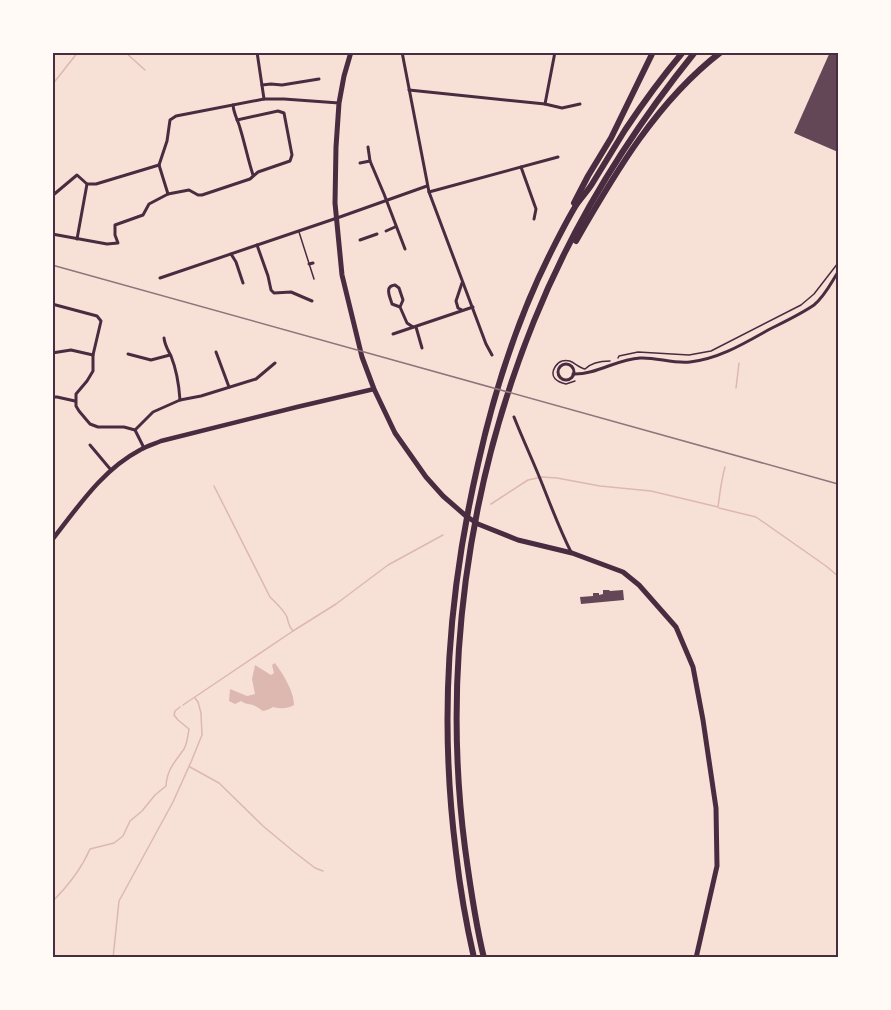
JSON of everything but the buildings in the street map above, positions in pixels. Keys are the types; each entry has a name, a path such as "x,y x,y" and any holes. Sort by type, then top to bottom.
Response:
{"highway":[{"path":"474,957 460,882 452,817 447,692 456,583 472,489 500,377 557,234 611,138 653,52"},
{"path":"549,255 575,207 627,128 682,52"},
{"path":"484,957 461,817 456,734 459,651 465,584 477,512 493,444 512,381 534,321 550,286 577,230 614,165 654,106 695,52"},
{"path":"550,286 606,189 644,134 682,87 721,52"}],"main road":[{"path":"351,52 339,103 335,180 342,275 362,357 395,433 426,477 466,516 487,528 518,540 572,553 623,572 639,585 676,627 693,667 716,807 717,866 696,957"},
{"path":"52,540 91,489 111,470 144,448 161,441 374,389"}],"street":[{"path":"257,52 264,99"},
{"path":"402,52 427,186 492,355"},
{"path":"545,105 555,52"},
{"path":"262,85 282,85 319,79"},
{"path":"409,90 562,108 580,104"},
{"path":"168,195 159,165 167,141 170,120 173,117 264,99 339,103"},
{"path":"232,105 234,116 240,125 253,175"},
{"path":"52,234 107,244 118,243 115,225 143,215 149,204 168,195 189,190 202,195 290,161 292,158 284,113 278,111 237,120"},
{"path":"368,147 370,162 405,249"},
{"path":"429,192 558,157"},
{"path":"360,163 370,162"},
{"path":"52,196 77,175 87,184 96,184 159,165"},
{"path":"521,167 536,209 534,219"},
{"path":"77,239 87,184"},
{"path":"160,278 427,186"},
{"path":"386,231 395,227"},
{"path":"360,240 377,234"},
{"path":"257,245 274,293 291,292 303,295 312,301"},
{"path":"231,253 243,283"},
{"path":"573,374 573,369 568,364 563,364 558,370 560,377 564,379 573,374 627,360 640,358 688,362 727,352 813,305 824,294 838,272"},
{"path":"462,310 458,308 456,301 463,281"},
{"path":"399,307 404,300 399,288 391,285 388,293 392,304 399,307 406,323 414,327 422,348"},
{"path":"52,304 98,316 101,321 93,356 93,371 76,394 75,400 79,411 90,424 98,427 124,427 135,430 144,448"},
{"path":"393,334 472,307"},
{"path":"164,338 165,347 179,381 180,400"},
{"path":"52,352 71,350 93,356"},
{"path":"216,352 229,387"},
{"path":"128,354 151,360 170,355"},
{"path":"135,430 153,412 180,400 256,379 275,363"},
{"path":"52,397 75,400"},
{"path":"514,417 558,525 572,553"},
{"path":"90,445 111,470"}],"lane":[{"path":"298,230 311,264 314,279"}],"path":[{"path":"575,381 566,384 556,380 552,372 558,363 564,360 571,361 579,368 585,369 588,365 609,361 629,353 652,352 689,356 711,351 801,305 814,294 838,262"}],"shaded area":[{"path":"275,663 290,688 294,705 284,708 273,707 262,711 241,701 235,704 229,701 230,689 247,696 255,694 252,679 255,665 271,675 274,673 272,665"}],"waterway":[{"path":"52,85 78,52"},
{"path":"125,52 145,70"},
{"path":"736,388 739,363"},
{"path":"491,504 528,480 542,477 651,491 718,507 725,467"},
{"path":"214,486 270,597 284,612 293,631"},
{"path":"719,508 756,517 838,576"},
{"path":"183,705 336,604 388,565 443,535"},
{"path":"113,958 119,901 173,802 202,735 201,713 195,698"},
{"path":"52,902 74,877 90,849 114,843 123,836 130,821 166,786 170,770 184,749 188,737 189,729 174,715 180,707"},
{"path":"190,767 219,783 263,826 315,868 323,871"}],"railway":[{"path":"52,265 838,484"}]}
